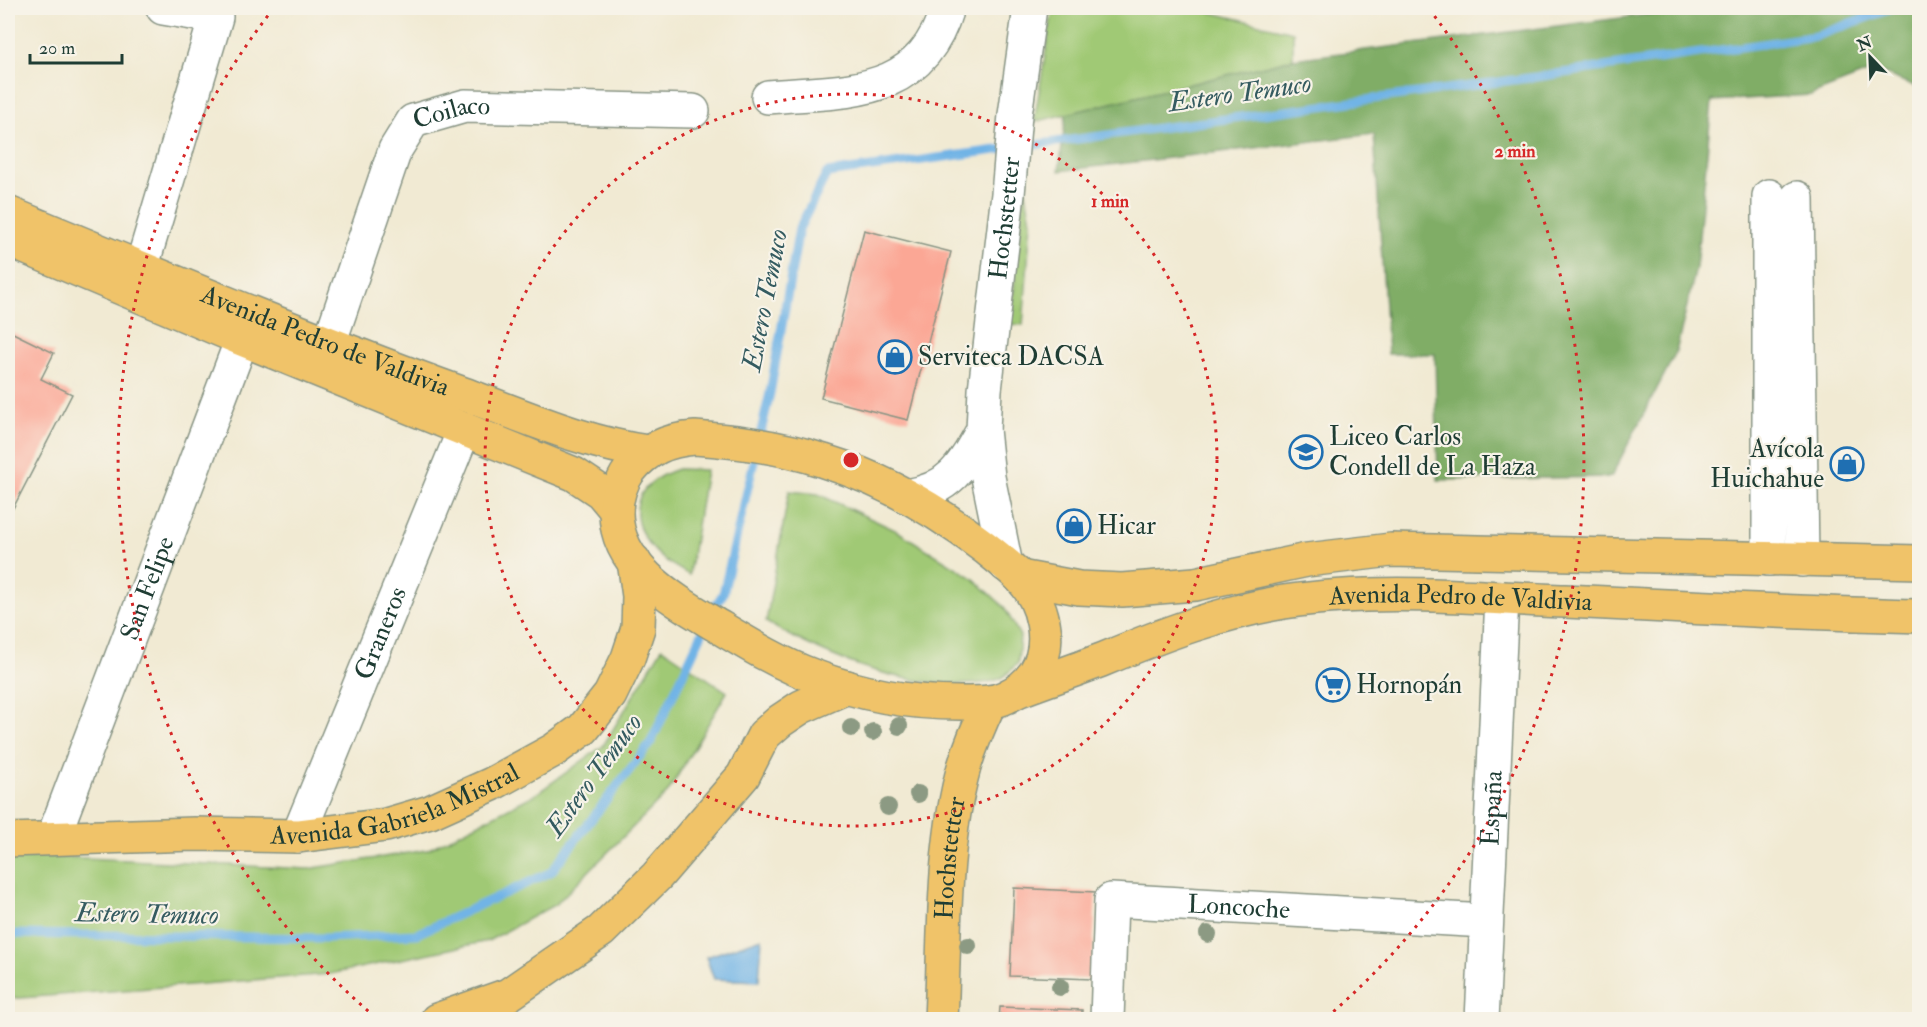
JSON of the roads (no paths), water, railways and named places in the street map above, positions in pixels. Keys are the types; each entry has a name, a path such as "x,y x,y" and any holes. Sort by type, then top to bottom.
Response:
{"main road":[{"name":"Avenida Pedro de Valdivia","path":"8,213 329,344 592,440 648,452"},
{"name":"Avenida Pedro de Valdivia","path":"8,240 242,339 574,474 601,492 616,510"},
{"name":"Avenida Pedro de Valdivia","path":"1004,696 1036,671 1042,659 1045,639 1038,604 1013,571 951,523 906,496 845,468 780,449 721,440 678,439 662,444 648,452 626,476 620,490 616,510 619,535 634,561 657,585 683,605 750,645 813,676 882,696 918,701 1004,696 1151,638 1202,621 1321,597 1401,594 1920,616"},
{"name":"Avenida Pedro de Valdivia","path":"1013,571 1079,588 1122,590 1195,584 1306,560 1391,550 1920,562"},
{"name":"Avenida Gabriela Mistral","path":"8,840 194,834 298,836 386,825 430,812 492,784 554,750 583,729 610,696 628,658 638,628 639,596 634,561"},
{"path":"437,1020 508,994 601,931 657,876 743,776 764,735 801,707 847,687"},
{"name":"Hochstetter","path":"941,1020 948,866 956,800 964,767 976,734 1004,696"}],"street":[{"path":"141,268 216,17 163,8"},
{"path":"768,97 861,89 880,84 914,64 934,40 947,8"},
{"name":"Hochstetter","path":"1013,571 988,477 983,430 985,390 1015,115 1030,8"},
{"name":"Coilaco","path":"329,344 395,150 413,121 465,106 693,111"},
{"path":"1769,559 1783,197 1802,560"},
{"name":"San Felipe","path":"53,838 242,339"},
{"name":"Graneros","path":"298,836 464,430"},
{"name":"Hochstetter","path":"906,496 920,494 946,482 965,462 983,430"},
{"name":"España","path":"1482,1020 1502,598"},
{"name":"Loncoche","path":"1107,1020 1111,900 1486,921"}],"water":[{"path":"762,938 759,981 714,979 706,957"}],"waterway":[{"name":"Estero Temuco","path":"8,934 325,938 417,934 551,872 651,742 714,608 723,594 770,393 799,229 827,173 1543,76 1816,36 1893,8"}],"place":[{"name":"Serviteca DACSA","path":"895,357"},
{"name":"Liceo Carlos Condell de La Haza","path":"1306,452"},
{"name":"Avícola Huichahue","path":"1847,464"},
{"name":"Hicar","path":"1074,526"},
{"name":"Hornopán","path":"1333,685"}]}
